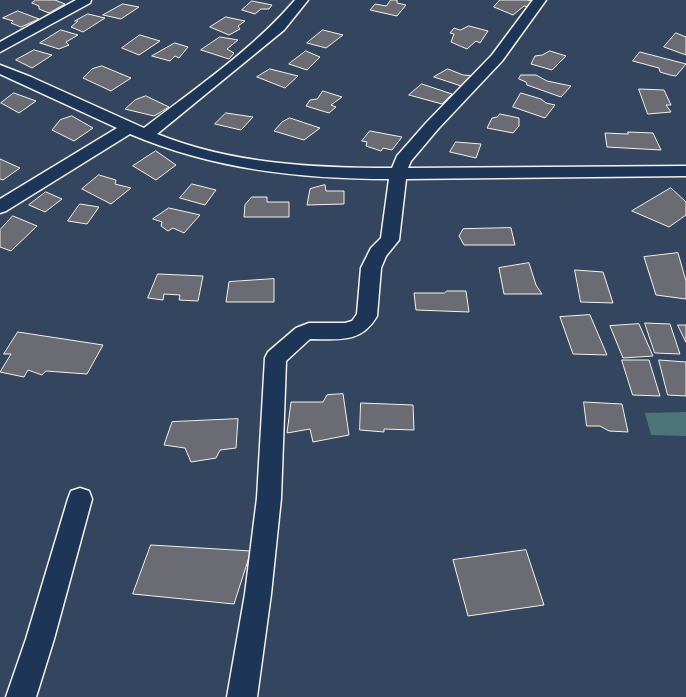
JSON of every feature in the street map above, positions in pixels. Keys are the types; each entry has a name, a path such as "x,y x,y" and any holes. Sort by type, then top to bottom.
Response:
{"street":[{"path":"0,48 85,0"},
{"path":"146,135 279,27 302,0"},
{"path":"242,697 258,594 268,498 276,358 303,333 309,331 346,331 359,326 367,316 371,268 378,253 390,240 393,229 398,174 403,160 408,151 497,58 540,0"},
{"path":"0,69 62,95 146,135 208,156 280,170 398,174 686,171"},
{"path":"0,207 87,156 130,127"},
{"path":"21,697 40,639 80,498"}],"green space":[{"path":"686,412 686,436 651,435 645,413"}],"building":[{"path":"36,0 55,0 65,4 49,13 39,9 39,6 32,3"},
{"path":"391,0 397,0 397,3 406,5 397,16 370,10 375,4 386,6"},
{"path":"500,0 527,0 536,2 529,7 524,6 513,15 494,7"},
{"path":"252,1 272,5 269,9 261,9 255,14 242,10"},
{"path":"123,4 139,7 121,19 103,15"},
{"path":"18,11 39,19 21,27 11,23 13,21 3,18"},
{"path":"88,14 105,18 83,32 71,27 78,21 75,21"},
{"path":"226,17 245,21 238,26 240,29 229,35 210,27"},
{"path":"469,26 488,31 480,43 476,41 467,49 451,42 454,34 450,33 454,28 460,30"},
{"path":"61,30 78,35 66,42 69,45 59,49 40,43"},
{"path":"323,30 343,35 326,48 307,43"},
{"path":"676,33 686,37 686,55 664,47"},
{"path":"140,35 160,41 139,55 122,48"},
{"path":"220,37 238,40 227,49 234,53 229,59 201,50"},
{"path":"175,43 188,47 179,58 175,56 170,61 152,56"},
{"path":"34,50 52,55 32,68 16,60"},
{"path":"306,51 320,57 307,70 289,64"},
{"path":"550,51 566,56 552,70 531,64 535,56 542,55"},
{"path":"640,52 686,64 676,76 670,75 660,72 659,68 633,61"},
{"path":"102,66 131,78 111,91 83,78 92,69"},
{"path":"270,69 298,76 285,88 257,77"},
{"path":"448,69 463,75 478,76 467,88 434,77"},
{"path":"521,75 536,75 547,81 571,86 561,97 527,85 526,82 519,79"},
{"path":"422,84 452,94 442,104 409,95"},
{"path":"639,89 664,90 671,105 666,105 671,112 648,114"},
{"path":"323,91 342,97 331,105 336,107 329,113 306,106 310,100 317,99"},
{"path":"14,93 36,101 19,113 1,103"},
{"path":"521,93 555,105 545,118 513,107"},
{"path":"146,96 169,107 154,116 125,109 135,100"},
{"path":"226,113 253,117 241,130 215,124"},
{"path":"500,114 519,118 519,126 513,133 487,128 492,118 497,117"},
{"path":"72,116 93,128 74,141 52,130 60,120"},
{"path":"290,118 320,128 304,140 274,131 282,122"},
{"path":"370,131 402,137 392,150 383,148 381,151 366,146 367,142 362,141"},
{"path":"628,132 653,133 661,150 607,147 605,133 628,134"},
{"path":"456,142 481,144 476,158 450,152"},
{"path":"156,151 176,165 156,180 133,166"},
{"path":"0,159 20,168 3,180 0,179"},
{"path":"99,175 116,180 115,184 131,188 111,204 82,189"},
{"path":"192,184 216,190 205,205 180,198"},
{"path":"325,185 326,191 344,191 344,204 307,205 310,189"},
{"path":"671,188 686,202 686,215 669,227 632,211"},
{"path":"46,192 62,199 45,212 29,205"},
{"path":"252,197 267,197 267,202 289,202 289,217 244,217 245,205"},
{"path":"80,204 99,207 87,224 68,221"},
{"path":"169,208 200,215 184,233 173,228 168,231 161,226 162,222 153,219"},
{"path":"13,216 37,226 11,251 0,247 0,230"},
{"path":"511,228 515,245 464,245 459,236 463,229"},
{"path":"678,253 686,281 686,299 656,295 644,257"},
{"path":"529,263 536,285 542,294 504,294 499,268"},
{"path":"575,270 603,272 613,303 581,302"},
{"path":"158,274 203,276 198,301 179,300 180,295 164,294 163,300 148,298"},
{"path":"274,279 274,302 226,302 229,282"},
{"path":"447,291 466,291 469,312 416,310 414,293 444,293"},
{"path":"590,315 607,355 573,354 560,317"},
{"path":"645,323 670,324 680,354 655,353"},
{"path":"639,324 653,356 623,358 610,326"},
{"path":"678,325 686,325 686,342"},
{"path":"18,332 103,345 87,374 46,371 42,375 28,370 24,377 0,372 11,354 4,354"},
{"path":"622,360 649,360 660,396 633,395"},
{"path":"659,360 686,362 686,396 668,395"},
{"path":"343,394 349,435 313,442 310,429 287,433 291,402 323,402 327,395"},
{"path":"584,402 622,404 628,432 609,431 600,426 587,426"},
{"path":"361,403 413,405 414,430 384,429 384,432 360,430"},
{"path":"238,419 236,448 220,450 216,458 191,462 185,448 164,445 172,422"},
{"path":"151,545 251,551 234,604 133,594"},
{"path":"526,550 544,605 468,616 453,560"}]}
